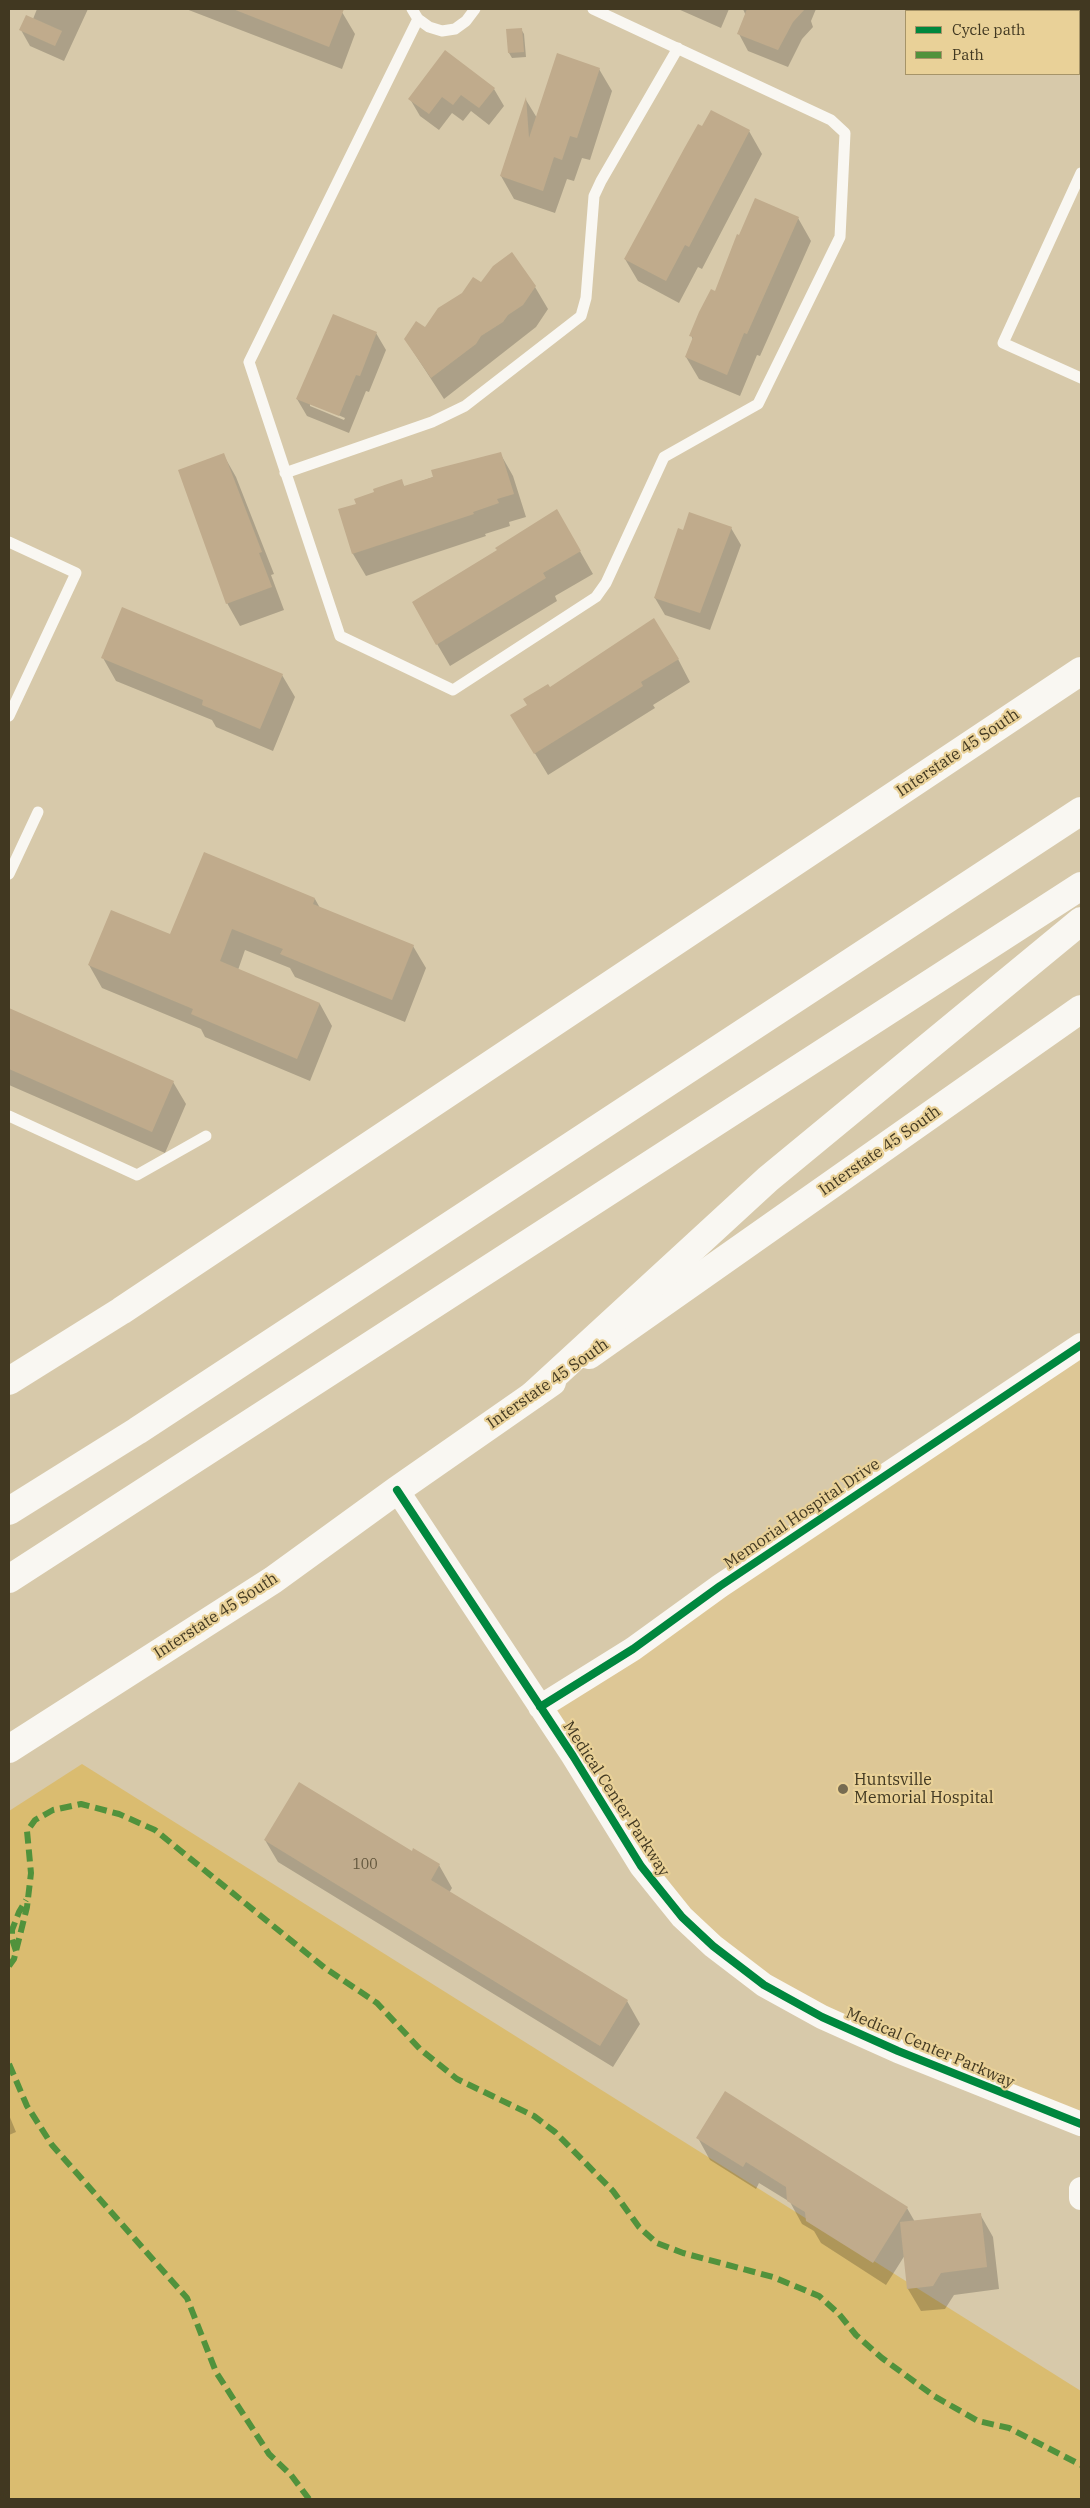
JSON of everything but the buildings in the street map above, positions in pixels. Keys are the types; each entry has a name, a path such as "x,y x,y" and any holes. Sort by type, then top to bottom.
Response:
{"main road":[{"name":"Interstate 45 South","path":"9,1381 122,1311 1081,671"},
{"path":"9,1511 145,1425 1081,811"},
{"path":"9,1578 1081,886"},
{"path":"533,1395 768,1179 1081,921"},
{"name":"Interstate 45 South","path":"9,1749 273,1580 397,1490 1081,1009"}],"street":[{"name":"Memorial Hospital Drive","path":"540,1707 633,1649 728,1580 1081,1345"},
{"name":"Medical Center Parkway","path":"397,1490 540,1707 641,1866 682,1916 721,1953 764,1985 822,2017 898,2051 1081,2124"},
{"path":"1081,2190 1081,2198"}],"lane":[{"path":"412,9 418,19 435,29 455,28 466,21 475,9"},
{"path":"418,19 249,362 340,636 453,690 596,597 606,583 664,457 758,404 840,237 845,133 831,120 593,9"},
{"path":"286,473 432,422 465,406 580,316 586,298 594,196 678,48"},
{"path":"1081,173 1003,343 1081,378"},
{"path":"9,542 76,573 9,716"},
{"path":"9,874 38,812"},
{"path":"9,1116 137,1175 206,1136"}],"shaded area":[{"name":"Huntsville Memorial Hospital","path":"1081,1359 1081,2113 807,2000 767,1975 716,1936 656,1871 553,1708"},
{"path":"82,1764 1081,2391 1081,2499 9,2499 9,1811"}],"marked path":[{"path":"9,1966 14,1959 27,1907 31,1873 27,1831 35,1820 53,1810 81,1804 119,1814 155,1830 325,1968 377,2003 420,2049 457,2079 534,2116 555,2132 613,2191 639,2227 657,2243 683,2253 773,2277 819,2296 839,2314 856,2335 882,2358 934,2396 978,2421 1009,2428 1081,2465"},
{"path":"16,1951 12,1939 12,1930 26,1900"},
{"path":"9,2064 27,2106 52,2145 187,2298 216,2372 269,2454 291,2475 309,2499"}],"cycle path":[{"path":"540,1707 633,1649 720,1586 1081,1345"},
{"path":"397,1490 573,1756 641,1866 682,1917 713,1946 764,1985 822,2017 898,2051 1081,2124"}],"place":[{"name":"Huntsville Memorial Hospital","path":"843,1789"}]}
